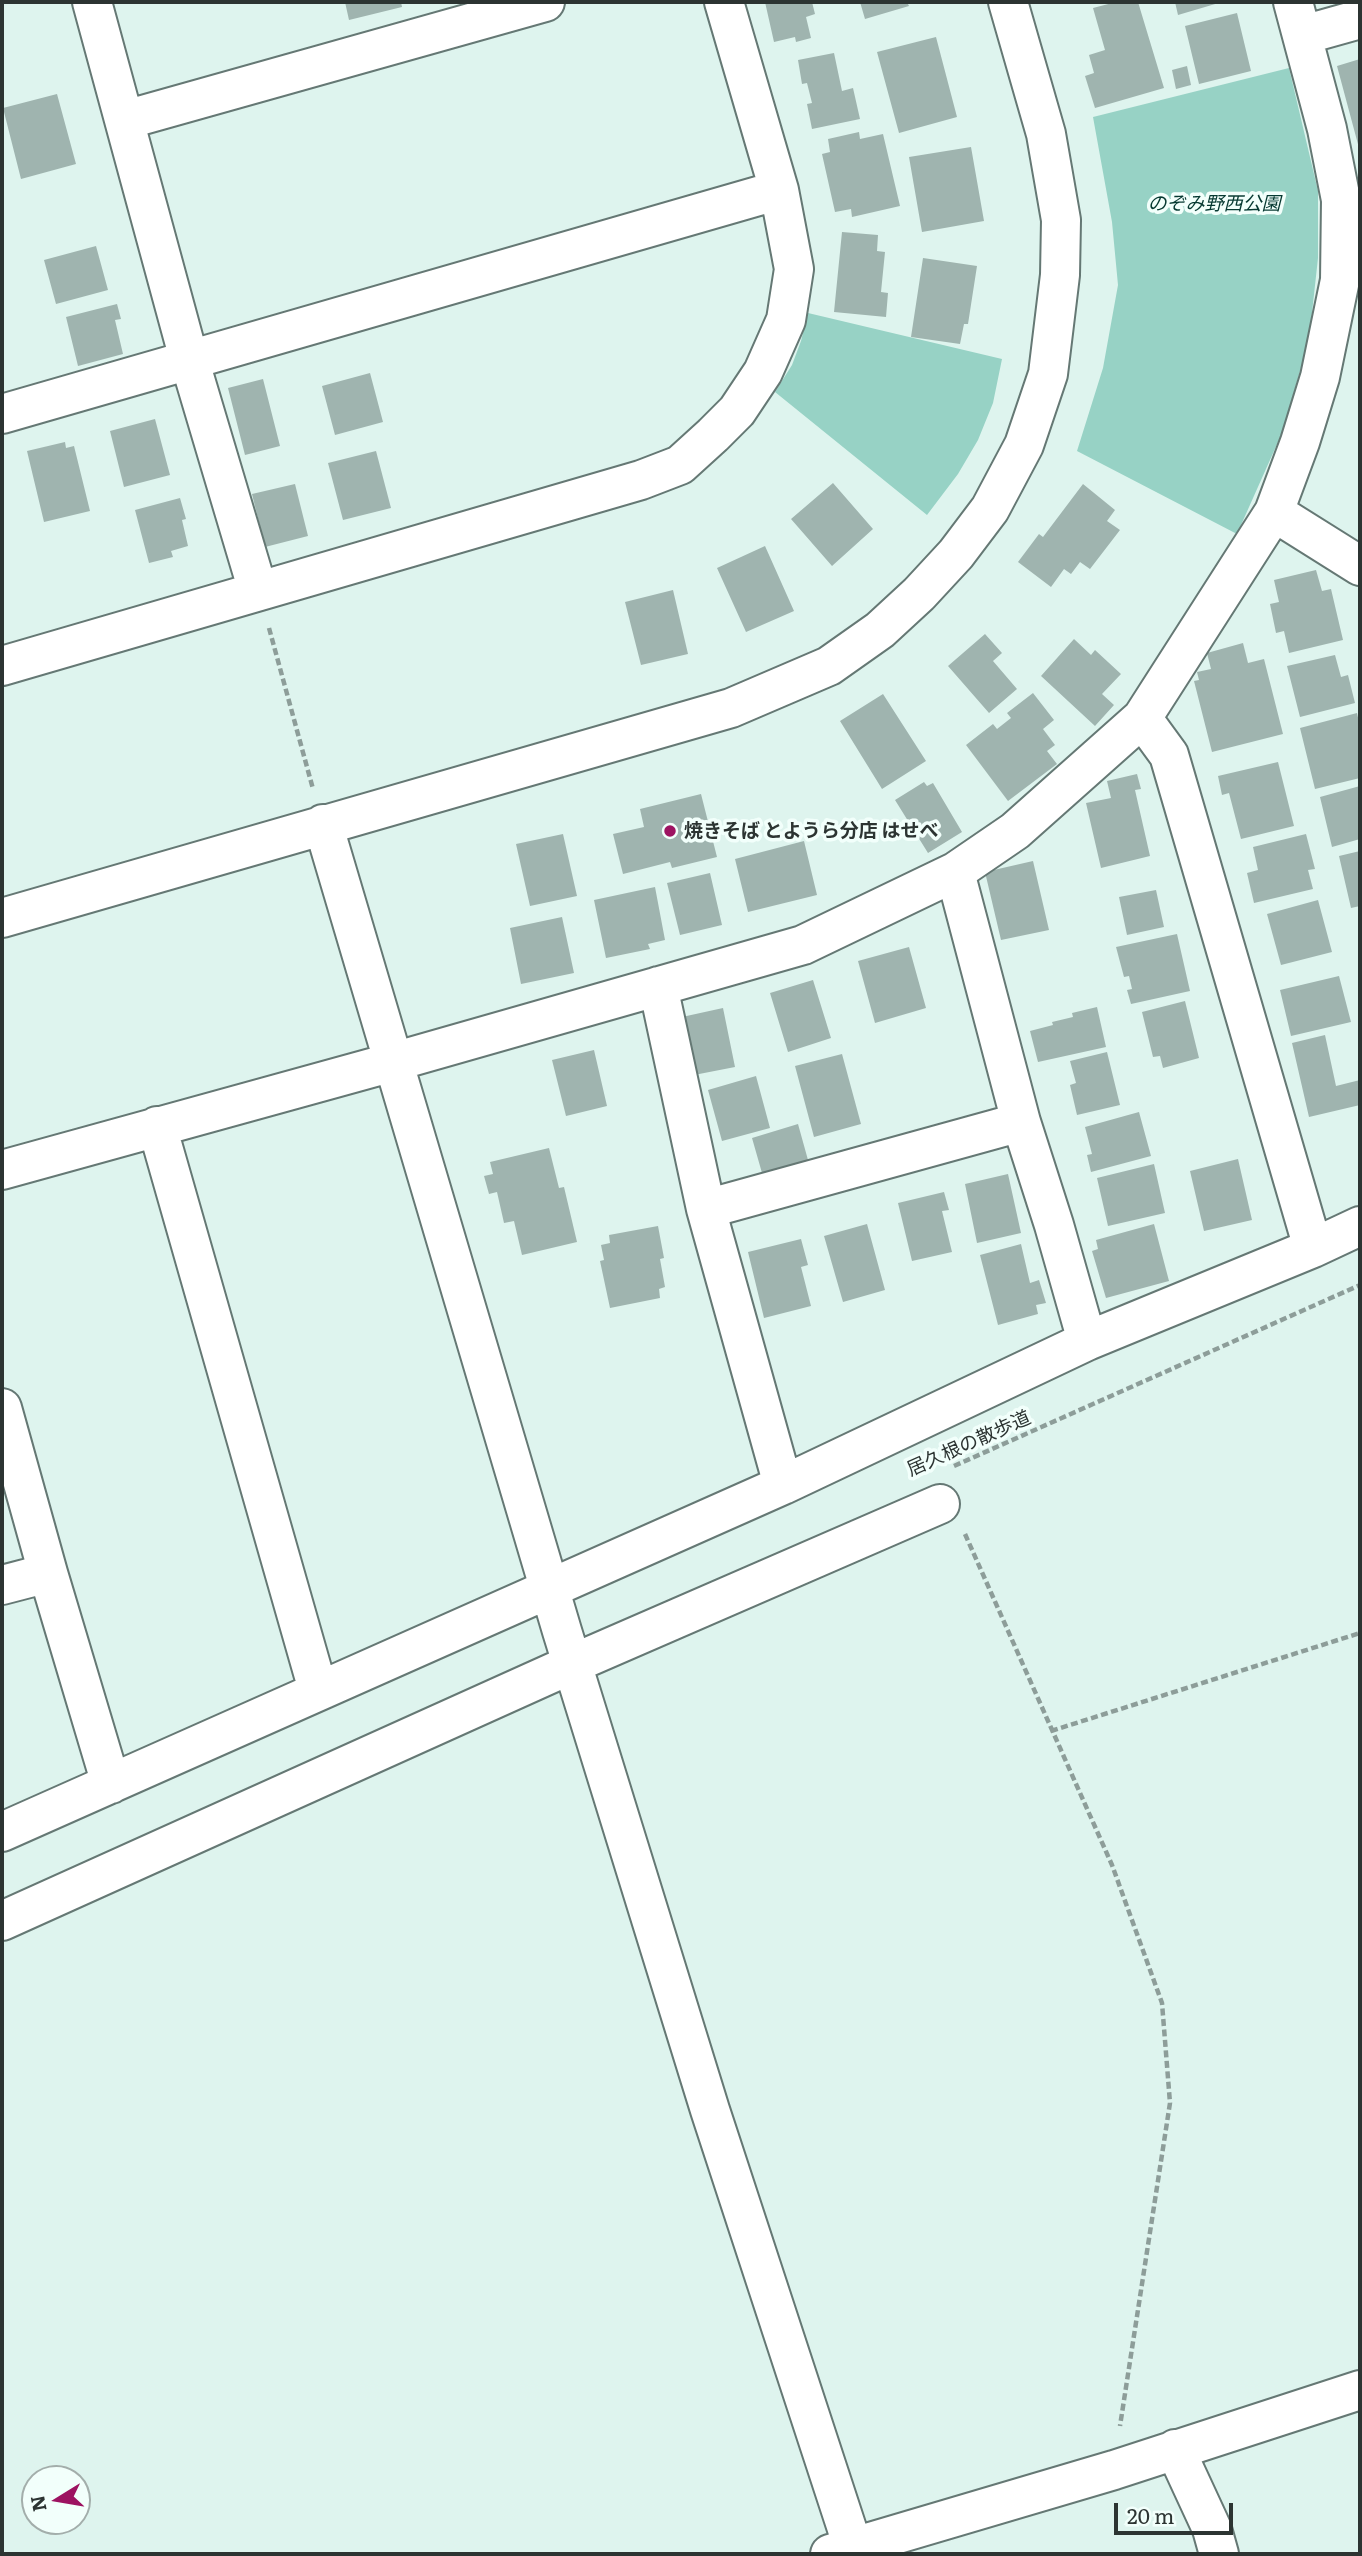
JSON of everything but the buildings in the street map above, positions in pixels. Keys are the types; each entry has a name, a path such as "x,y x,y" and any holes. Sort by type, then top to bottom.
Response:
{"street":[{"path":"92,2 189,359 258,591"},
{"path":"125,120 545,2"},
{"path":"2,666 641,480 680,465 737,411 763,372 786,320 794,269 779,190 724,2"},
{"path":"2,918 731,708 829,666 880,631 956,554 990,509 1024,445 1048,374 1060,275 1061,220 1046,134 1008,2"},
{"path":"2,1170 803,945 955,872 1016,831 1142,718 1274,512 1300,442 1350,277 1341,200 1327,129 1298,19 1360,19"},
{"path":"2,414 779,190"},
{"path":"1274,512 1360,566"},
{"path":"1142,718 1169,755 1312,1248"},
{"path":"323,824 548,1588 706,2097 841,2551 1114,2470 1360,2390"},
{"path":"955,872 1021,1122 1087,1340"},
{"path":"658,986 706,1209 783,1485"},
{"path":"706,1209 1021,1122"},
{"path":"157,1126 318,1690"},
{"path":"2,1832 783,1485 1087,1340 1360,1226"},
{"path":"2,1408 111,1784"},
{"path":"2,1920 572,1664 940,1504"},
{"path":"2,1585 48,1573"},
{"path":"1175,2449 1212,2529 1219,2554"}],"path":[{"path":"258,591 323,824"},
{"name":"居久根の散歩道","path":"952,1467 1360,1285"},
{"path":"940,1504 968,1538 1112,1865 1162,2003 1170,2103 1114,2470"},
{"path":"1051,1731 1360,1633"}],"green space":[{"name":"のぞみ野西公園","path":"1289,68 1318,191 1318,258 1309,340 1282,433 1237,534 1077,451 1103,368 1118,285 1112,222 1093,117"},
{"path":"808,313 1002,359 993,403 978,440 958,474 927,515 775,392 792,365"}],"place":[{"name":"焼きそば とようら分店 はせべ","path":"670,831"}]}
